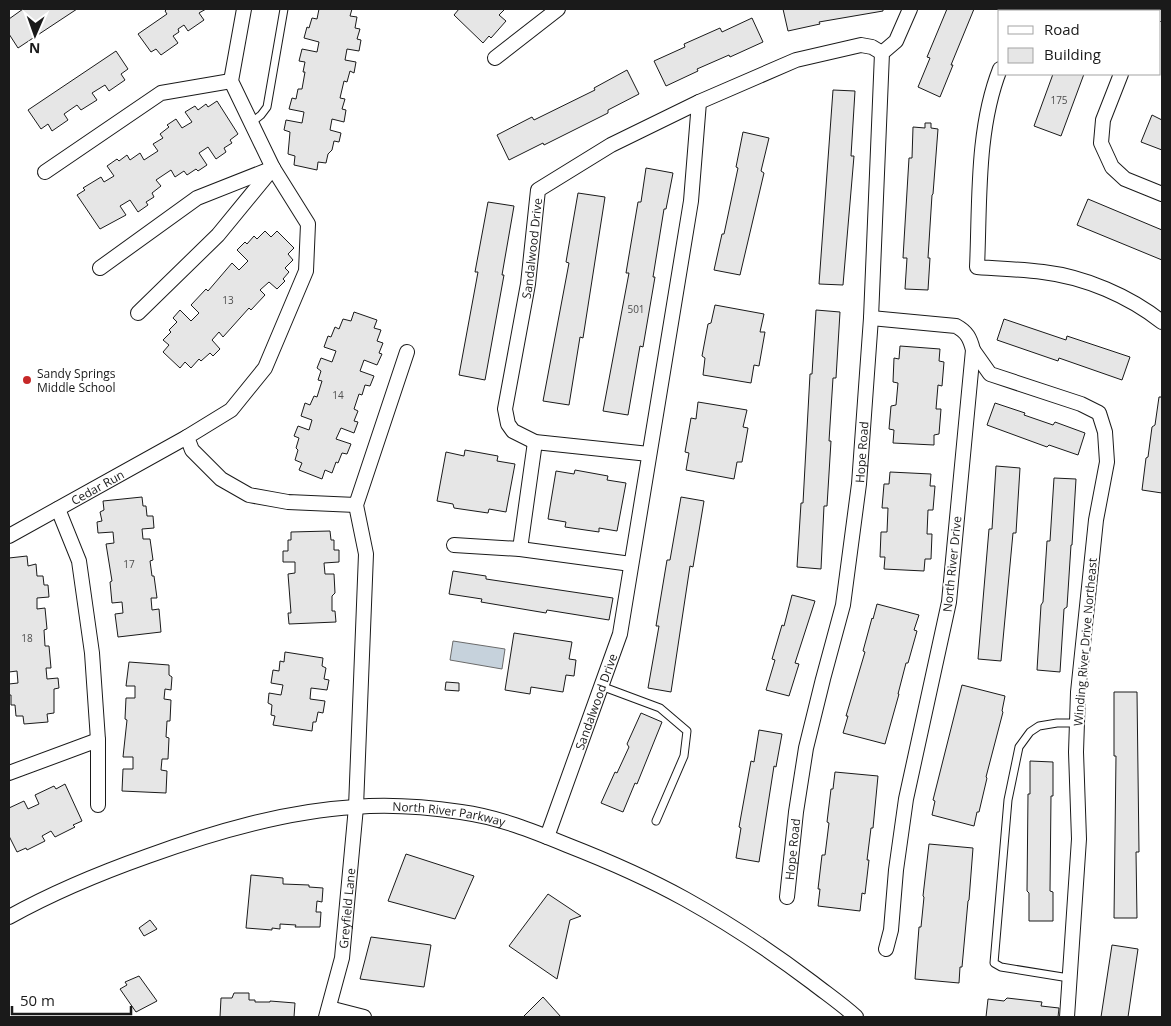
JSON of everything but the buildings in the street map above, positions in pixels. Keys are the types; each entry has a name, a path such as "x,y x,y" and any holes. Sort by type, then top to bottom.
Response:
{"street":[{"path":"44,172 161,93 231,81 244,9"},
{"path":"495,58 558,9"},
{"path":"882,53 896,41 910,9"},
{"name":"Sandalwood Drive","path":"649,454 535,442 513,431 508,424 505,409 528,284 538,190 610,145 699,102 796,60 861,45 872,47 882,53"},
{"name":"Hope Road","path":"788,897 796,812 806,748 843,605 859,484 871,318 882,53"},
{"path":"998,75 988,110 982,146 977,267 1044,272 1074,278 1128,300 1162,322"},
{"path":"1121,75 1103,120 1101,143 1112,167 1125,179 1162,194"},
{"name":"Cedar Run","path":"9,536 187,437 231,410 265,368 306,272 308,224 273,168 231,81"},
{"name":"Sandalwood Drive","path":"547,837 620,634 691,201 699,102"},
{"path":"100,268 197,198 273,168"},
{"path":"138,313 218,234 273,168"},
{"path":"871,318 956,326 970,336 973,350"},
{"name":"Winding River Drive Northeast","path":"973,350 990,374 1081,404 1099,413 1105,432 1107,462 1095,530 1078,692 1076,752 1079,839 1066,1017"},
{"name":"North River Drive","path":"886,949 891,930 896,870 906,799 949,602 973,350"},
{"path":"187,437 192,450 221,479 249,495 288,502 356,505 407,352"},
{"path":"520,549 535,442"},
{"name":"Greyfield Lane","path":"356,505 366,554 356,807 342,958 328,1013 364,1017"},
{"path":"58,509 79,561 92,654 98,740 98,805"},
{"path":"454,546 520,549 631,564"},
{"path":"9,773 98,740"},
{"name":"North River Parkway","path":"9,917 90,876 181,844 242,826 304,813 356,807 409,806 463,812 507,822 547,837 603,859 660,886 716,916 769,950 856,1017"}],"lane":[{"path":"251,123 267,107 284,9"},
{"path":"601,686 660,708 687,731 684,756 656,820"},
{"path":"1069,978 1001,967 994,963 1008,800 1019,747 1030,732 1039,726 1077,722"}],"shaded area":[{"path":"453,641 505,649 502,669 450,660"}],"place":[{"name":"Sandy Springs Middle School","path":"27,380"}]}
